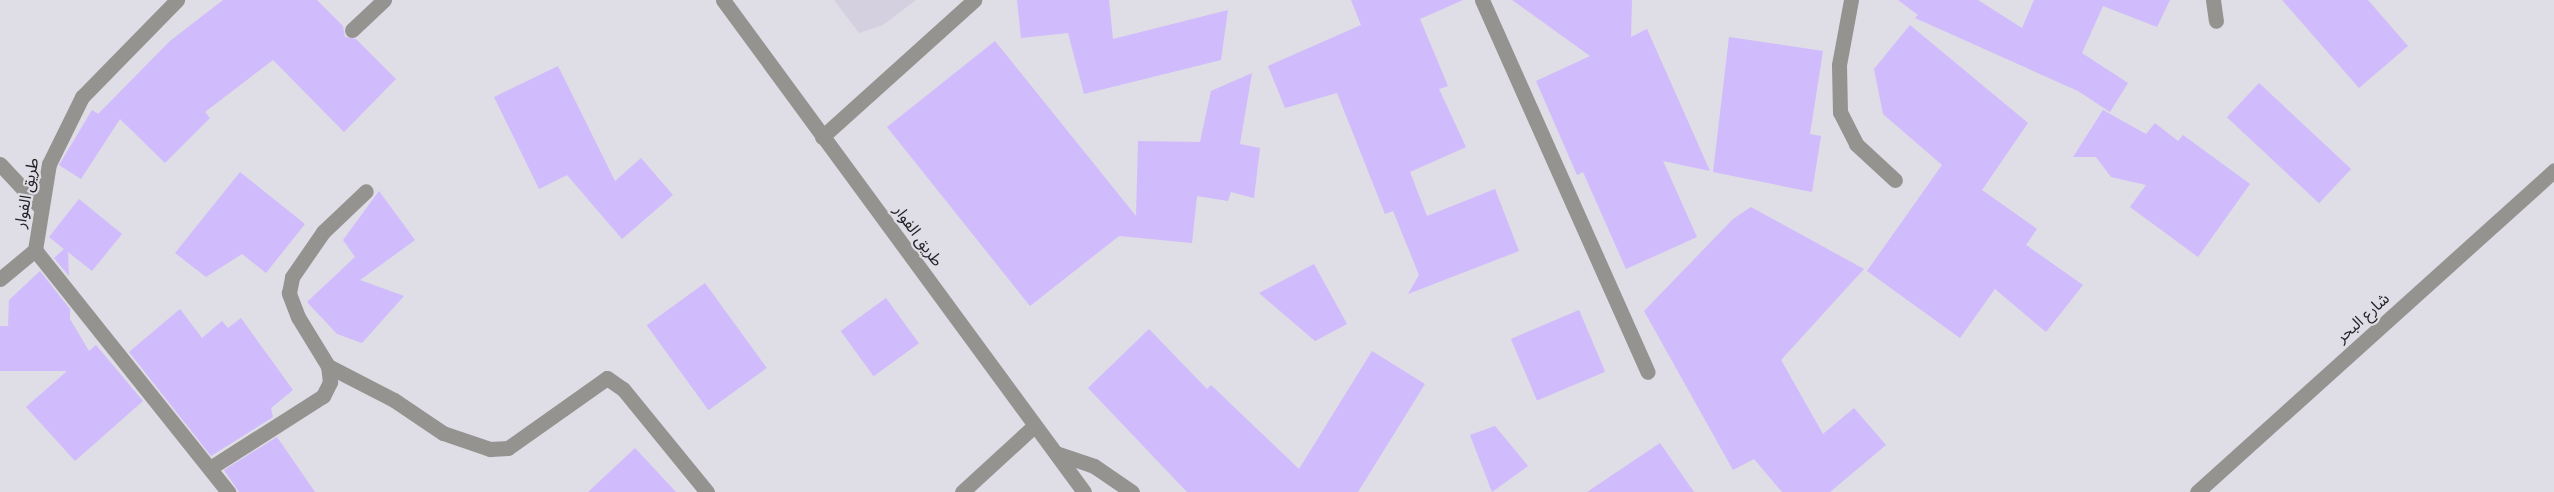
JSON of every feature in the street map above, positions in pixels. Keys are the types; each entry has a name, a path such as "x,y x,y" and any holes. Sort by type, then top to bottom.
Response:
{"street":[{"name":"طريق الفوار","path":"0,279 35,250 40,207 57,143 82,97 177,0"},
{"path":"352,30 384,0"},
{"name":"طريق الفوار","path":"723,0 1084,492"},
{"path":"822,136 974,0"},
{"path":"1482,0 1648,372"},
{"path":"1851,0 1839,65 1840,112 1856,144 1895,180"},
{"path":"2213,0 2216,21"},
{"path":"0,164 40,207"},
{"name":"شارع البحر","path":"2197,492 2554,170"},
{"path":"210,468 323,396 330,382 328,366 298,317 289,293 292,277 323,232 366,191"},
{"path":"35,250 228,492"},
{"path":"328,366 394,400 443,434 490,449 508,447 607,378 623,389 707,492"},
{"path":"962,492 1034,426"},
{"path":"1056,453 1094,466 1132,492"}],"shaded area":[{"path":"834,0 916,0 883,25 859,33"}],"building":[{"path":"223,0 317,0 343,26 345,37 356,39 396,79 344,132 273,60 205,112 210,118 165,163 120,119 81,179 59,165 92,110 98,114 170,41"},
{"path":"1017,0 1109,0 1113,39 1228,10 1221,60 1084,94 1068,33 1021,38"},
{"path":"1351,0 1463,0 1420,19 1448,86 1439,89 1466,147 1410,172 1427,216 1495,189 1519,251 1408,294 1419,275 1393,211 1385,214 1337,93 1285,108 1268,66 1361,25"},
{"path":"1512,0 1632,0 1631,37 1647,29 1710,171 1663,161 1697,237 1626,269 1583,172 1577,175 1536,81 1590,56"},
{"path":"1898,0 1978,0 2022,28 2034,0 2170,0 2157,27 2103,6 2082,53 2128,83 2110,112 2078,91 1915,18 1918,15"},
{"path":"2282,0 2368,0 2408,46 2359,88"},
{"path":"1910,25 2028,123 1982,190 2037,229 2026,245 2083,285 2046,332 1995,289 1960,338 1867,271 1942,165 1883,114 1874,69"},
{"path":"1729,37 1823,51 1810,134 1821,136 1812,192 1713,172"},
{"path":"995,41 1136,216 1138,141 1200,142 1211,91 1252,73 1240,144 1260,148 1254,198 1231,192 1228,201 1197,196 1192,243 1119,236 1030,306 887,127"},
{"path":"558,66 615,181 641,158 673,195 622,239 567,175 539,189 494,97"},
{"path":"2259,83 2351,169 2319,203 2227,117"},
{"path":"2103,110 2146,134 2155,123 2178,141 2183,135 2250,184 2198,257 2130,207 2146,185 2111,177 2096,157 2073,157"},
{"path":"240,172 305,224 266,273 242,254 206,277 175,253"},
{"path":"379,191 415,240 360,280 404,296 362,343 337,334 307,302 355,257 343,240"},
{"path":"79,199 122,234 92,271 68,252 69,276 54,258 64,249 49,237"},
{"path":"1751,207 1864,269 1781,360 1823,434 1854,408 1886,445 1830,492 1782,492 1754,459 1733,470 1644,311 1733,219"},
{"path":"1314,264 1347,324 1315,341 1259,293"},
{"path":"40,271 70,309 70,319 89,351 96,345 143,401 75,461 26,407 67,371 0,371 0,326 8,326 9,300"},
{"path":"705,283 767,368 708,410 647,325"},
{"path":"886,298 919,343 874,376 841,331"},
{"path":"180,309 202,338 222,321 228,328 241,318 293,390 271,408 273,417 211,456 129,352"},
{"path":"1579,310 1605,372 1537,401 1511,339"},
{"path":"1149,329 1207,389 1211,385 1299,469 1372,351 1425,384 1358,492 1187,492 1088,388"},
{"path":"1495,426 1528,466 1492,492 1470,435"},
{"path":"277,437 315,492 239,492 224,470"},
{"path":"1660,443 1694,492 1587,492"},
{"path":"635,448 676,492 588,492"}]}
